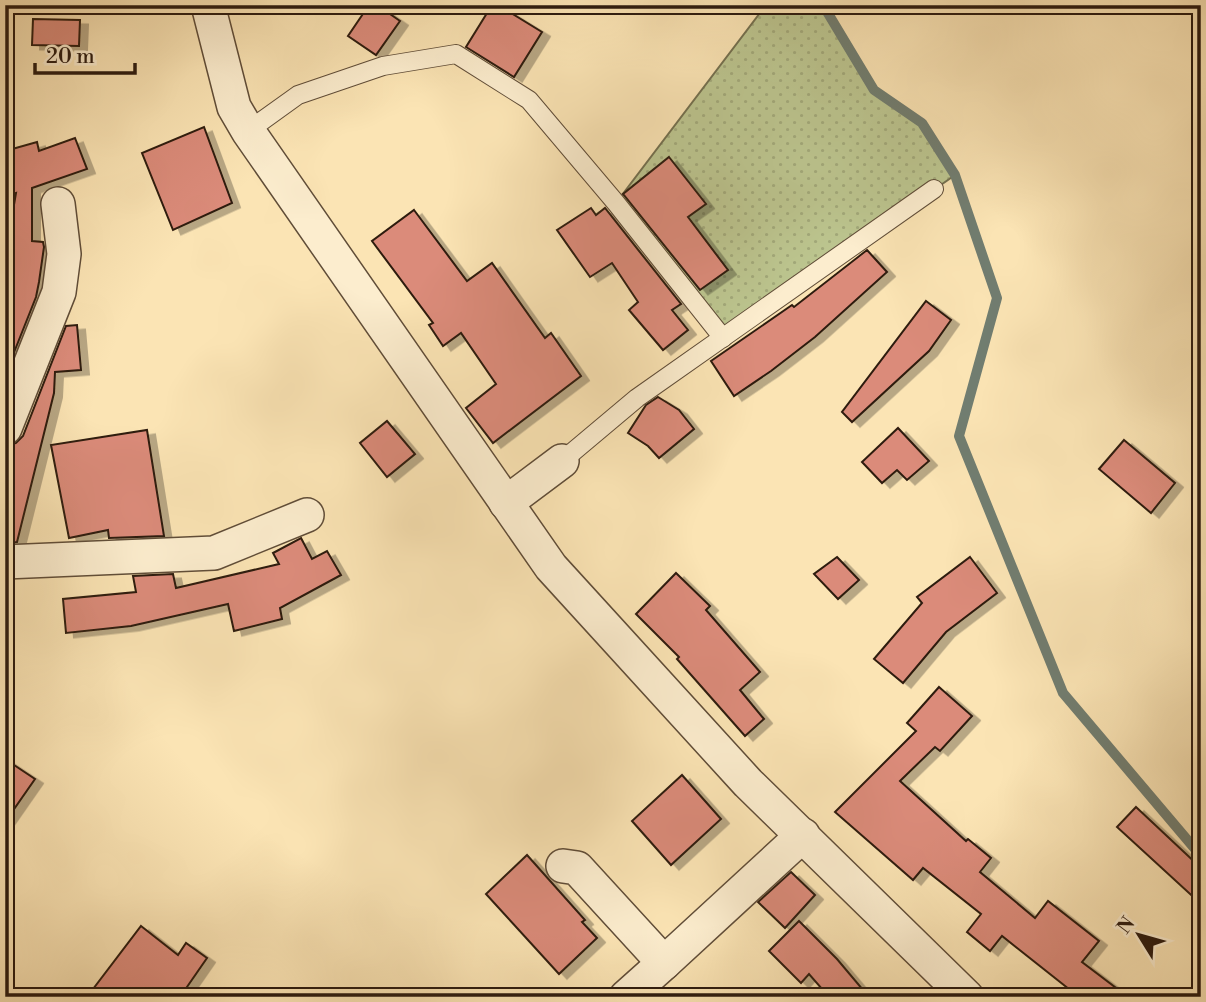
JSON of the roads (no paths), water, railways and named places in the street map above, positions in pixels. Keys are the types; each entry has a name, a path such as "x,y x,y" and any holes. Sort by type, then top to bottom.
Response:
{"street":[{"path":"208,5 234,107 247,131 551,567 748,783 967,997"},
{"path":"5,428 59,292 64,254 58,204"},
{"path":"506,503 562,461"},
{"path":"5,562 214,553 307,515"},
{"path":"626,997 803,835"},
{"path":"564,866 577,868 664,963"}],"lane":[{"path":"247,131 298,95 383,66 456,54 529,100 616,203 723,338"},
{"path":"562,461 637,398 934,189"}],"waterway":[{"path":"823,5 874,90 922,123 955,175 997,298 959,436 1063,693 1201,856"}]}
